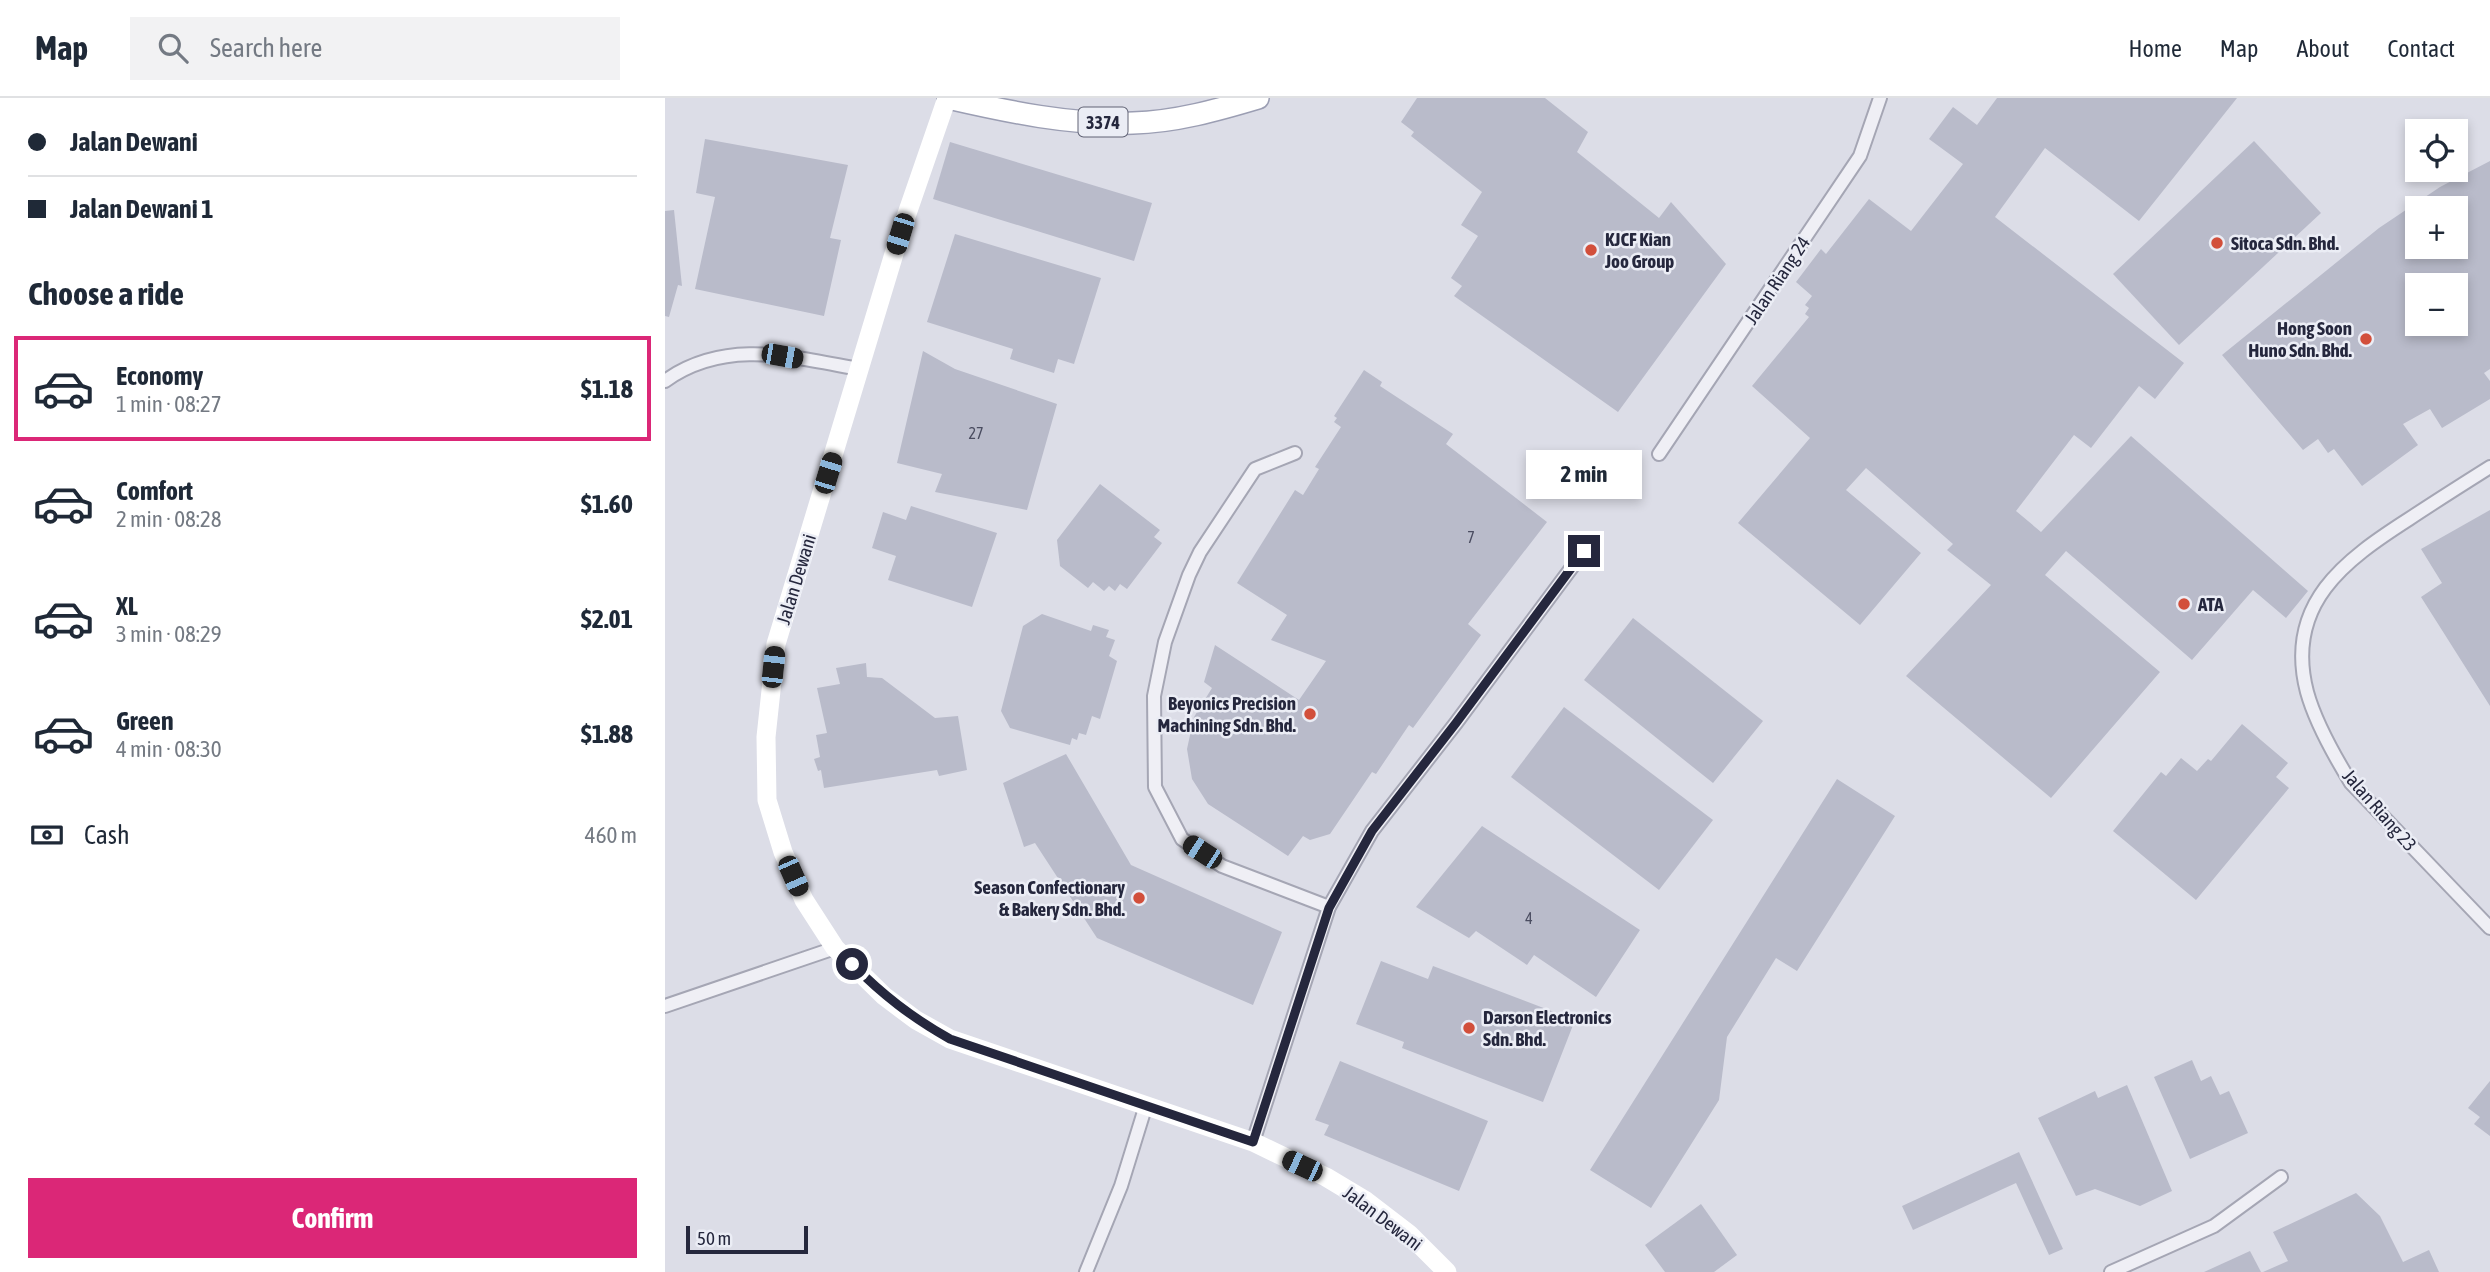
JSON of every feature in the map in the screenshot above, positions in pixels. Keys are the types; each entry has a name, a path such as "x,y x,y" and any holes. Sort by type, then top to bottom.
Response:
{"main road":[{"name":"3374","path":"948,98 1018,114 1073,121 1133,123 1189,117 1258,98"}],"street":[{"name":"Jalan Dewani","path":"948,98 900,234 776,644 766,737 767,800 783,852 804,900 835,948 884,996 916,1020 950,1039 1253,1142 1327,1177 1366,1201 1409,1234 1447,1272"},
{"name":"Jalan Riang 24","path":"1659,454 1860,156 1880,98"},
{"path":"665,381 705,359 741,354 782,356 859,369"},
{"path":"1294,453 1255,469 1199,552 1189,575 1165,642 1154,696 1154,787 1182,839 1222,866 1329,908"},
{"name":"Jalan Riang 23","path":"2490,467 2379,538 2339,570 2322,592 2309,619 2303,655 2308,694 2334,756 2351,783 2490,928"},
{"path":"1253,1142 1329,908 1372,831 1584,551"},
{"path":"665,1006 835,948"},
{"path":"1086,1272 1121,1186 1146,1105"},
{"path":"2111,1272 2214,1226 2281,1177"}],"building":[{"name":"KJCF Kian Joo Group","path":"1417,98 1545,98 1588,132 1577,152 1659,218 1671,202 1726,264 1618,412 1454,296 1462,286 1451,278 1478,236 1461,225 1482,192 1411,136 1414,132 1401,122"},
{"path":"1997,98 2237,98 2139,221 2045,148 1995,217 2184,363 2155,399 2139,386 2091,448 2074,435 2016,511 2041,532 2131,436 2308,591 2286,618 2253,590 2192,660 2066,551 2045,575 2160,672 2051,798 1906,676 1991,585 1947,550 1953,544 1866,468 1846,490 1921,553 1860,625 1738,523 1810,438 1752,386 1809,317 1805,314 1809,308 1805,305 1812,296 1796,282 1821,249 1826,254 1869,199 1911,231 1963,164 1929,139 1953,107 1977,125"},
{"path":"705,139 848,165 830,238 841,240 824,316 695,289 715,197 696,193"},
{"name":"Sitoca Sdn. Bhd.","path":"2254,141 2321,213 2179,345 2113,274"},
{"path":"950,142 1152,203 1134,261 933,199"},
{"name":"Hong Soon Huno Sdn. Bhd.","path":"2490,161 2490,369 2484,373 2490,381 2490,399 2442,428 2430,409 2403,424 2418,445 2362,486 2334,449 2328,453 2318,439 2303,450 2222,355 2379,228 2405,211 2405,259 2468,259 2468,196 2427,196 2450,182 2468,182 2468,172"},
{"path":"674,210 682,286 678,285 669,317 665,316 665,211"},
{"path":"955,234 1101,278 1074,364 1058,359 1054,373 1010,359 1013,349 927,322"},
{"path":"923,351 955,369 1057,404 1027,510 935,492 942,474 897,463"},
{"path":"1364,370 1382,382 1380,386 1453,434 1446,444 1547,522 1468,624 1481,635 1413,728 1409,725 1376,774 1372,772 1330,834 1310,840 1303,836 1288,856 1208,804 1192,779 1187,749 1194,717 1212,688 1204,682 1215,645 1299,700 1326,661 1271,640 1287,615 1237,583 1295,490 1303,495 1319,469 1315,467 1341,427 1334,422 1337,418 1334,416"},
{"path":"1100,484 1160,530 1154,537 1162,543 1127,589 1120,584 1115,591 1109,586 1104,591 1093,582 1088,588 1060,566 1057,540"},
{"path":"911,506 997,533 972,607 888,580 896,556 872,548 883,512 906,520"},
{"path":"2490,510 2490,706 2421,597 2442,583 2421,549"},
{"path":"1042,614 1091,631 1093,625 1109,630 1106,637 1115,640 1109,656 1117,661 1100,719 1092,716 1086,735 1079,733 1077,740 1072,738 1070,745 1010,728 1001,711 1023,626"},
{"path":"1633,618 1763,721 1713,783 1584,680"},
{"path":"866,663 867,677 882,678 935,718 958,716 967,770 939,776 937,770 824,788 821,770 818,771 814,759 820,757 816,735 827,733 817,688 840,684 836,668"},
{"path":"1564,707 1713,820 1659,890 1511,777"},
{"path":"2242,724 2288,763 2276,777 2289,788 2196,900 2113,831 2161,772 2166,776 2181,758 2197,771 2208,759 2211,761"},
{"name":"Season Confectionary & Bakery Sdn. Bhd.","path":"1066,754 1131,865 1282,932 1253,1005 1097,938 1035,843 1024,847 1003,783"},
{"path":"1837,779 1895,816 1797,971 1776,958 1727,1037 1719,1100 1651,1208 1590,1170"},
{"path":"1482,826 1640,930 1596,997 1534,955 1527,965 1476,931 1469,938 1416,907"},
{"name":"Darson Electronics Sdn. Bhd.","path":"1381,961 1428,979 1433,966 1575,1020 1543,1102 1402,1048 1404,1042 1356,1024"},
{"path":"2192,1060 2201,1081 2211,1076 2220,1095 2229,1091 2248,1133 2190,1159 2154,1077"},
{"path":"1340,1061 1488,1121 1459,1191 1324,1135 1329,1125 1315,1120"},
{"path":"2490,1081 2490,1136 2474,1124 2480,1117 2468,1108"},
{"path":"2127,1085 2172,1191 2140,1206 2095,1189 2076,1196 2038,1118 2095,1091 2098,1098"},
{"path":"2019,1152 2063,1249 2049,1255 2016,1183 1913,1230 1902,1206"},
{"path":"2356,1193 2380,1216 2403,1262 2429,1250 2439,1272 2263,1272 2288,1261 2273,1232"},
{"path":"1701,1204 1737,1255 1714,1272 1665,1272 1645,1245"},
{"path":"2250,1251 2261,1272 2204,1272"}],"place":[{"name":"Sitoca Sdn. Bhd.","path":"2217,243"},
{"name":"KJCF Kian Joo Group","path":"1591,250"},
{"name":"Hong Soon Huno Sdn. Bhd.","path":"2366,339"},
{"name":"ATA","path":"2184,604"},
{"name":"Beyonics Precision Machining Sdn. Bhd.","path":"1310,714"},
{"name":"Season Confectionary & Bakery Sdn. Bhd.","path":"1139,898"},
{"name":"Darson Electronics Sdn. Bhd.","path":"1469,1028"}],"route":[{"path":"852,964 884,996 916,1020 950,1039 1253,1142 1329,908 1343,881 1372,831 1584,551"}]}
